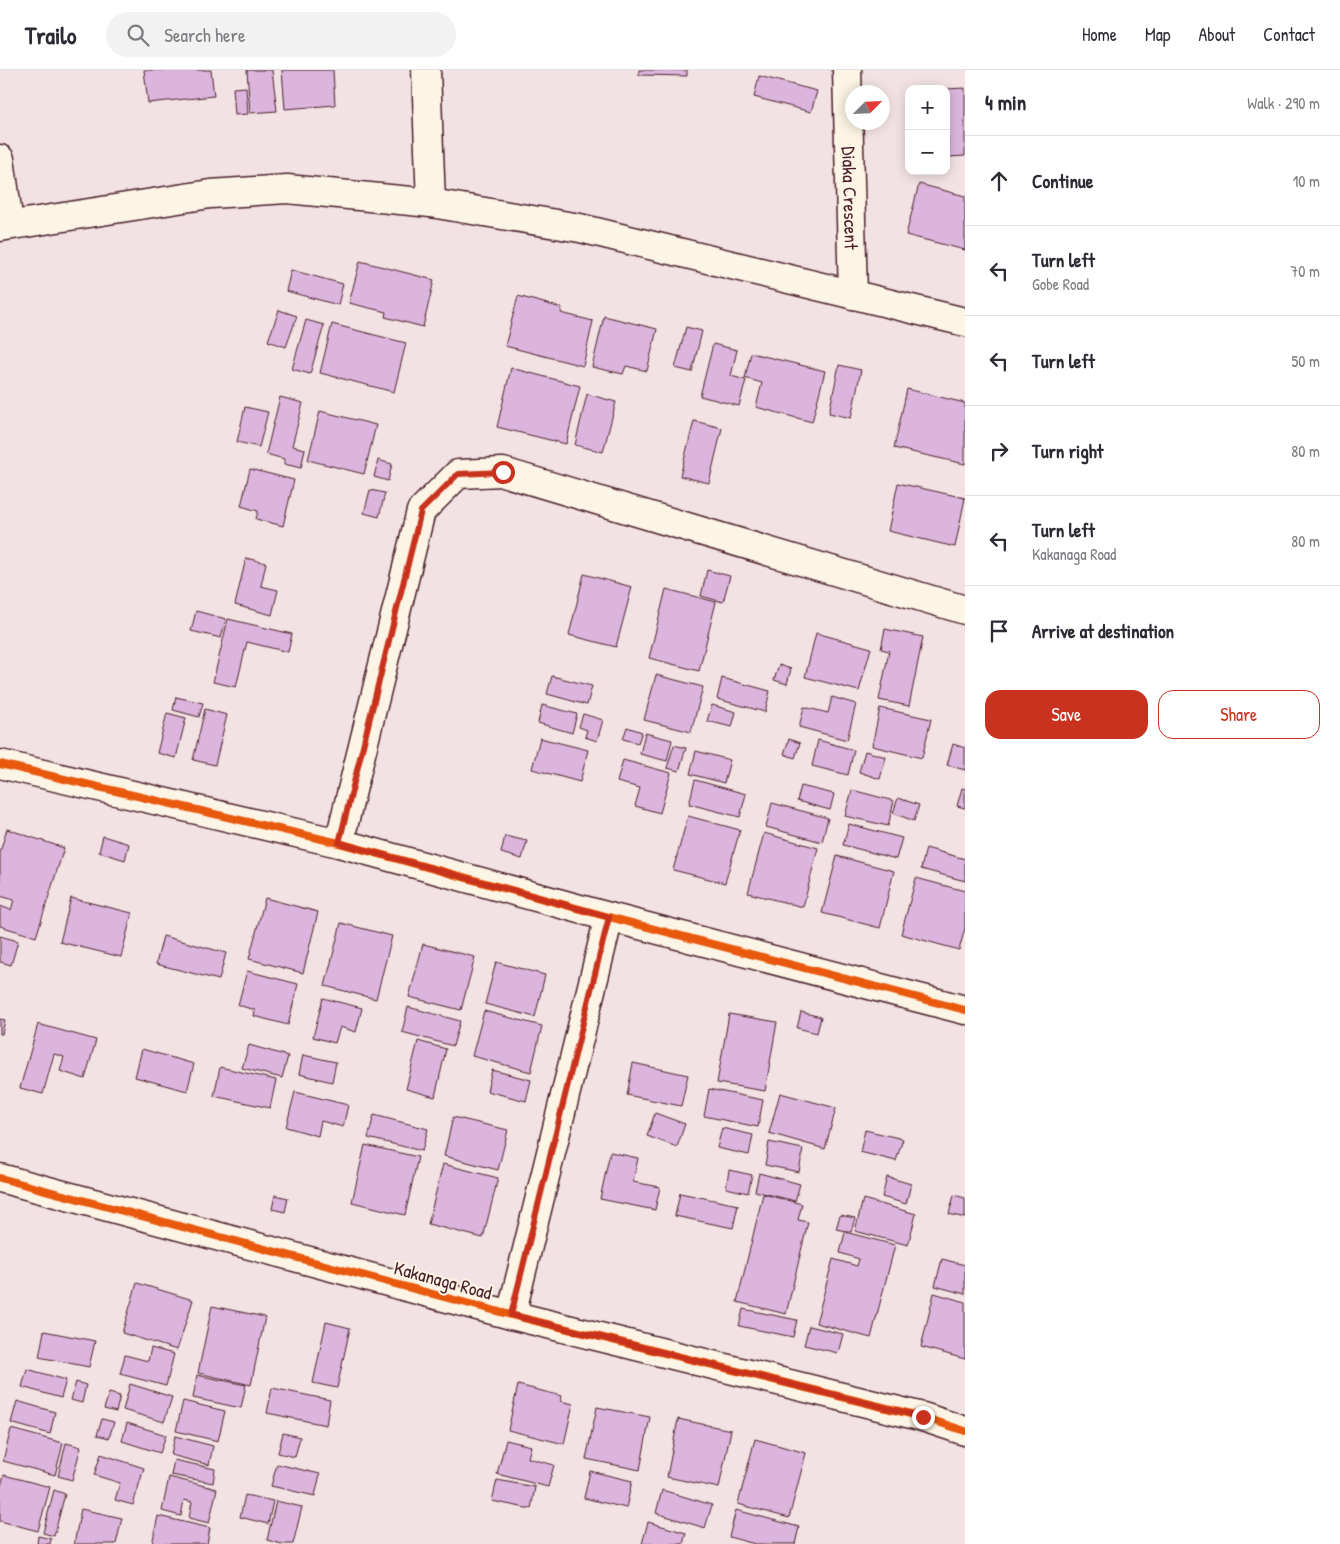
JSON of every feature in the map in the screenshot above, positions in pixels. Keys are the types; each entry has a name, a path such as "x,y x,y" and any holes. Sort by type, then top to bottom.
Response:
{"street":[{"path":"426,70 431,203"},
{"name":"Diaka Crescent","path":"847,70 853,296"},
{"path":"0,159 4,226 210,194 287,189 431,203 580,228 965,322"},
{"path":"339,843 421,511 458,474 503,472 965,610"},
{"path":"0,764 339,843 609,917 965,1010"},
{"path":"511,1315 609,917"},
{"name":"Kakanaga Road","path":"0,1178 511,1315 923,1417 965,1431"}],"building":[{"path":"144,70 211,70 214,96 148,103"},
{"path":"247,70 272,70 277,111 250,113"},
{"path":"282,70 333,70 335,105 285,109"},
{"path":"639,70 687,70 687,76 639,75"},
{"path":"759,76 817,91 811,112 754,97"},
{"path":"246,87 248,114 235,115 233,88"},
{"path":"965,88 965,156 950,157 950,89"},
{"path":"919,184 965,196 965,250 906,235"},
{"path":"360,261 434,280 423,327 385,317 386,312 349,303"},
{"path":"291,270 343,284 338,305 286,291"},
{"path":"518,296 562,308 561,313 593,321 583,366 505,346"},
{"path":"279,310 297,316 286,347 268,341"},
{"path":"604,316 657,329 647,371 626,366 623,374 592,367"},
{"path":"306,320 324,325 310,374 292,369"},
{"path":"332,324 406,343 394,392 320,373"},
{"path":"686,327 702,331 692,372 675,368"},
{"path":"713,344 737,350 731,376 746,380 739,406 700,396"},
{"path":"751,353 825,371 812,422 756,407 762,383 745,378"},
{"path":"839,365 861,370 851,418 829,413"},
{"path":"511,368 580,386 566,444 497,427"},
{"path":"907,389 965,403 965,464 894,448"},
{"path":"587,394 616,402 603,452 575,445"},
{"path":"280,397 303,403 292,446 305,449 301,468 284,464 284,459 266,454"},
{"path":"245,407 268,412 259,447 237,442"},
{"path":"320,411 376,425 364,474 308,460"},
{"path":"694,421 722,428 709,483 680,476"},
{"path":"378,460 392,464 388,481 374,477"},
{"path":"250,469 294,480 283,526 256,519 258,511 241,506"},
{"path":"898,483 965,498 955,547 888,531"},
{"path":"370,490 385,493 379,517 364,513"},
{"path":"246,558 266,563 261,586 278,590 272,615 235,605"},
{"path":"707,570 730,576 723,602 701,596"},
{"path":"584,574 632,587 616,647 569,635"},
{"path":"666,589 716,602 699,671 649,658"},
{"path":"196,611 226,619 221,638 191,631"},
{"path":"228,619 292,634 288,652 247,642 236,687 213,682"},
{"path":"885,629 923,637 909,706 879,700 889,651 881,649"},
{"path":"816,633 871,648 859,691 805,677"},
{"path":"779,665 791,669 787,684 774,680"},
{"path":"656,675 703,687 691,732 644,720"},
{"path":"552,676 592,686 587,705 547,694"},
{"path":"722,678 770,691 765,712 717,699"},
{"path":"176,697 203,703 199,717 173,710"},
{"path":"832,697 856,704 847,740 799,727 804,707 828,713"},
{"path":"542,705 577,714 572,733 538,723"},
{"path":"712,705 736,712 732,727 707,721"},
{"path":"880,708 931,719 922,758 872,746"},
{"path":"205,709 227,715 215,765 193,760"},
{"path":"167,713 186,718 176,758 157,753"},
{"path":"583,714 603,720 597,741 585,737 587,730 579,727"},
{"path":"627,727 642,732 638,743 623,739"},
{"path":"645,733 672,740 667,761 640,754"},
{"path":"540,738 588,750 580,782 532,769"},
{"path":"789,739 800,743 795,758 784,754"},
{"path":"818,740 854,750 848,775 812,766"},
{"path":"953,744 965,748 965,770 947,765"},
{"path":"674,745 686,748 679,771 667,768"},
{"path":"696,751 730,760 724,783 690,774"},
{"path":"865,751 886,757 880,779 859,772"},
{"path":"623,760 671,773 660,813 635,806 640,788 617,782"},
{"path":"695,780 746,794 740,817 689,804"},
{"path":"801,786 834,794 830,810 797,801"},
{"path":"962,788 965,789 965,808 957,806"},
{"path":"852,790 894,801 888,826 845,816"},
{"path":"898,798 919,805 914,821 893,813"},
{"path":"772,803 828,818 822,842 766,827"},
{"path":"688,816 740,830 725,883 673,870"},
{"path":"849,824 902,838 896,859 843,845"},
{"path":"7,829 64,848 36,937 0,926 0,906 11,910 14,900 0,896 0,852"},
{"path":"764,833 818,848 803,907 748,893"},
{"path":"103,836 129,844 125,860 99,852"},
{"path":"505,836 527,841 522,859 501,853"},
{"path":"926,848 965,859 965,881 921,869"},
{"path":"837,856 894,871 880,928 822,913"},
{"path":"916,878 965,891 965,928 959,950 901,934"},
{"path":"71,898 132,913 121,957 60,942"},
{"path":"265,898 318,912 303,973 249,959"},
{"path":"341,923 392,936 376,999 325,986"},
{"path":"0,936 18,941 11,965 0,962"},
{"path":"163,936 226,953 219,980 156,964"},
{"path":"423,944 475,957 461,1010 409,997"},
{"path":"496,962 545,975 535,1017 485,1004"},
{"path":"247,971 298,984 288,1025 254,1016 255,1010 238,1005"},
{"path":"323,998 362,1008 356,1032 340,1027 335,1043 313,1037"},
{"path":"408,1007 460,1021 453,1046 402,1032"},
{"path":"484,1011 542,1026 531,1072 472,1056"},
{"path":"801,1012 821,1017 817,1033 797,1028"},
{"path":"729,1014 777,1022 765,1091 717,1083"},
{"path":"0,1019 5,1020 2,1034 0,1034"},
{"path":"38,1024 96,1040 85,1079 60,1071 64,1057 54,1054 43,1094 20,1088"},
{"path":"418,1041 446,1049 435,1097 406,1089"},
{"path":"249,1045 288,1056 282,1078 242,1068"},
{"path":"142,1049 194,1064 187,1091 135,1077"},
{"path":"303,1055 336,1062 332,1082 299,1074"},
{"path":"633,1063 688,1075 681,1106 627,1095"},
{"path":"220,1067 276,1080 270,1108 214,1096"},
{"path":"492,1070 531,1080 526,1101 487,1091"},
{"path":"709,1089 763,1100 758,1127 704,1116"},
{"path":"295,1092 348,1105 343,1127 321,1121 318,1136 286,1127"},
{"path":"780,1093 836,1108 825,1149 769,1133"},
{"path":"655,1113 685,1124 677,1147 647,1136"},
{"path":"374,1115 428,1129 422,1151 368,1138"},
{"path":"453,1117 508,1130 498,1170 444,1156"},
{"path":"722,1128 753,1135 749,1155 717,1148"},
{"path":"865,1130 903,1139 896,1161 860,1152"},
{"path":"769,1142 803,1149 799,1172 765,1165"},
{"path":"365,1145 418,1157 405,1215 352,1202"},
{"path":"610,1152 638,1158 633,1182 660,1187 655,1210 600,1199"},
{"path":"443,1164 498,1178 483,1238 428,1224"},
{"path":"729,1170 752,1175 748,1193 726,1188"},
{"path":"759,1173 800,1184 795,1201 755,1191"},
{"path":"887,1177 911,1184 906,1204 882,1197"},
{"path":"680,1193 738,1205 733,1228 675,1216"},
{"path":"763,1194 802,1204 798,1220 808,1222 786,1314 737,1302"},
{"path":"275,1195 288,1198 285,1212 272,1209"},
{"path":"954,1195 965,1198 965,1218 949,1214"},
{"path":"863,1199 916,1214 908,1245 855,1231"},
{"path":"840,1215 855,1218 851,1232 836,1229"},
{"path":"845,1232 895,1245 871,1338 816,1323 833,1259 857,1266 859,1259 840,1253"},
{"path":"942,1259 965,1265 965,1294 935,1286"},
{"path":"137,1283 193,1300 177,1350 122,1333"},
{"path":"934,1293 965,1302 965,1359 921,1347"},
{"path":"212,1306 265,1317 251,1385 198,1373"},
{"path":"743,1309 797,1320 793,1337 739,1326"},
{"path":"326,1322 350,1328 337,1388 313,1383"},
{"path":"809,1326 843,1334 838,1353 804,1345"},
{"path":"44,1331 95,1341 89,1367 39,1357"},
{"path":"151,1348 174,1354 166,1386 120,1374 125,1355 148,1361"},
{"path":"27,1369 66,1380 61,1398 22,1387"},
{"path":"197,1375 246,1385 241,1408 193,1398"},
{"path":"76,1382 86,1385 82,1403 71,1400"},
{"path":"130,1384 172,1397 164,1422 123,1410"},
{"path":"518,1385 562,1396 561,1401 573,1404 564,1444 508,1430"},
{"path":"272,1388 330,1400 326,1425 267,1413"},
{"path":"109,1393 120,1396 116,1412 104,1409"},
{"path":"17,1401 55,1412 50,1434 11,1423"},
{"path":"183,1401 225,1411 218,1441 176,1431"},
{"path":"597,1407 650,1417 640,1470 586,1459"},
{"path":"102,1419 114,1422 109,1438 97,1435"},
{"path":"678,1419 731,1430 719,1488 667,1477"},
{"path":"127,1423 166,1435 160,1453 122,1441"},
{"path":"11,1429 63,1443 55,1475 3,1461"},
{"path":"283,1433 300,1437 295,1457 278,1453"},
{"path":"175,1436 213,1446 209,1465 171,1455"},
{"path":"755,1439 806,1453 789,1518 738,1504"},
{"path":"506,1440 531,1446 528,1458 554,1465 548,1487 497,1474"},
{"path":"66,1443 81,1447 72,1480 58,1476"},
{"path":"101,1454 144,1468 133,1505 115,1500 120,1483 94,1475"},
{"path":"174,1460 215,1469 213,1483 171,1475"},
{"path":"277,1464 320,1474 315,1496 271,1486"},
{"path":"590,1471 632,1481 626,1508 584,1498"},
{"path":"4,1475 50,1487 38,1531 0,1521 0,1489"},
{"path":"169,1477 217,1489 209,1523 189,1518 192,1502 184,1500 181,1516 162,1511"},
{"path":"497,1480 535,1487 531,1509 492,1501"},
{"path":"54,1490 65,1494 54,1536 43,1533"},
{"path":"662,1490 712,1505 705,1528 656,1513"},
{"path":"245,1495 273,1501 268,1524 240,1517"},
{"path":"276,1501 302,1507 293,1544 282,1544 267,1540"},
{"path":"81,1509 122,1518 116,1544 74,1544"},
{"path":"736,1510 799,1527 795,1544 755,1544 729,1537"},
{"path":"158,1516 210,1528 207,1544 152,1544"},
{"path":"648,1522 686,1533 683,1544 642,1544"},
{"path":"38,1536 51,1539 50,1544 37,1544"}],"cycle path":[{"path":"0,764 339,843 609,917 965,1010"},
{"path":"0,1178 511,1315 923,1417 965,1431"}],"route":[{"path":"503,472 458,474 421,511 339,843 609,917 511,1315 923,1417"}]}
